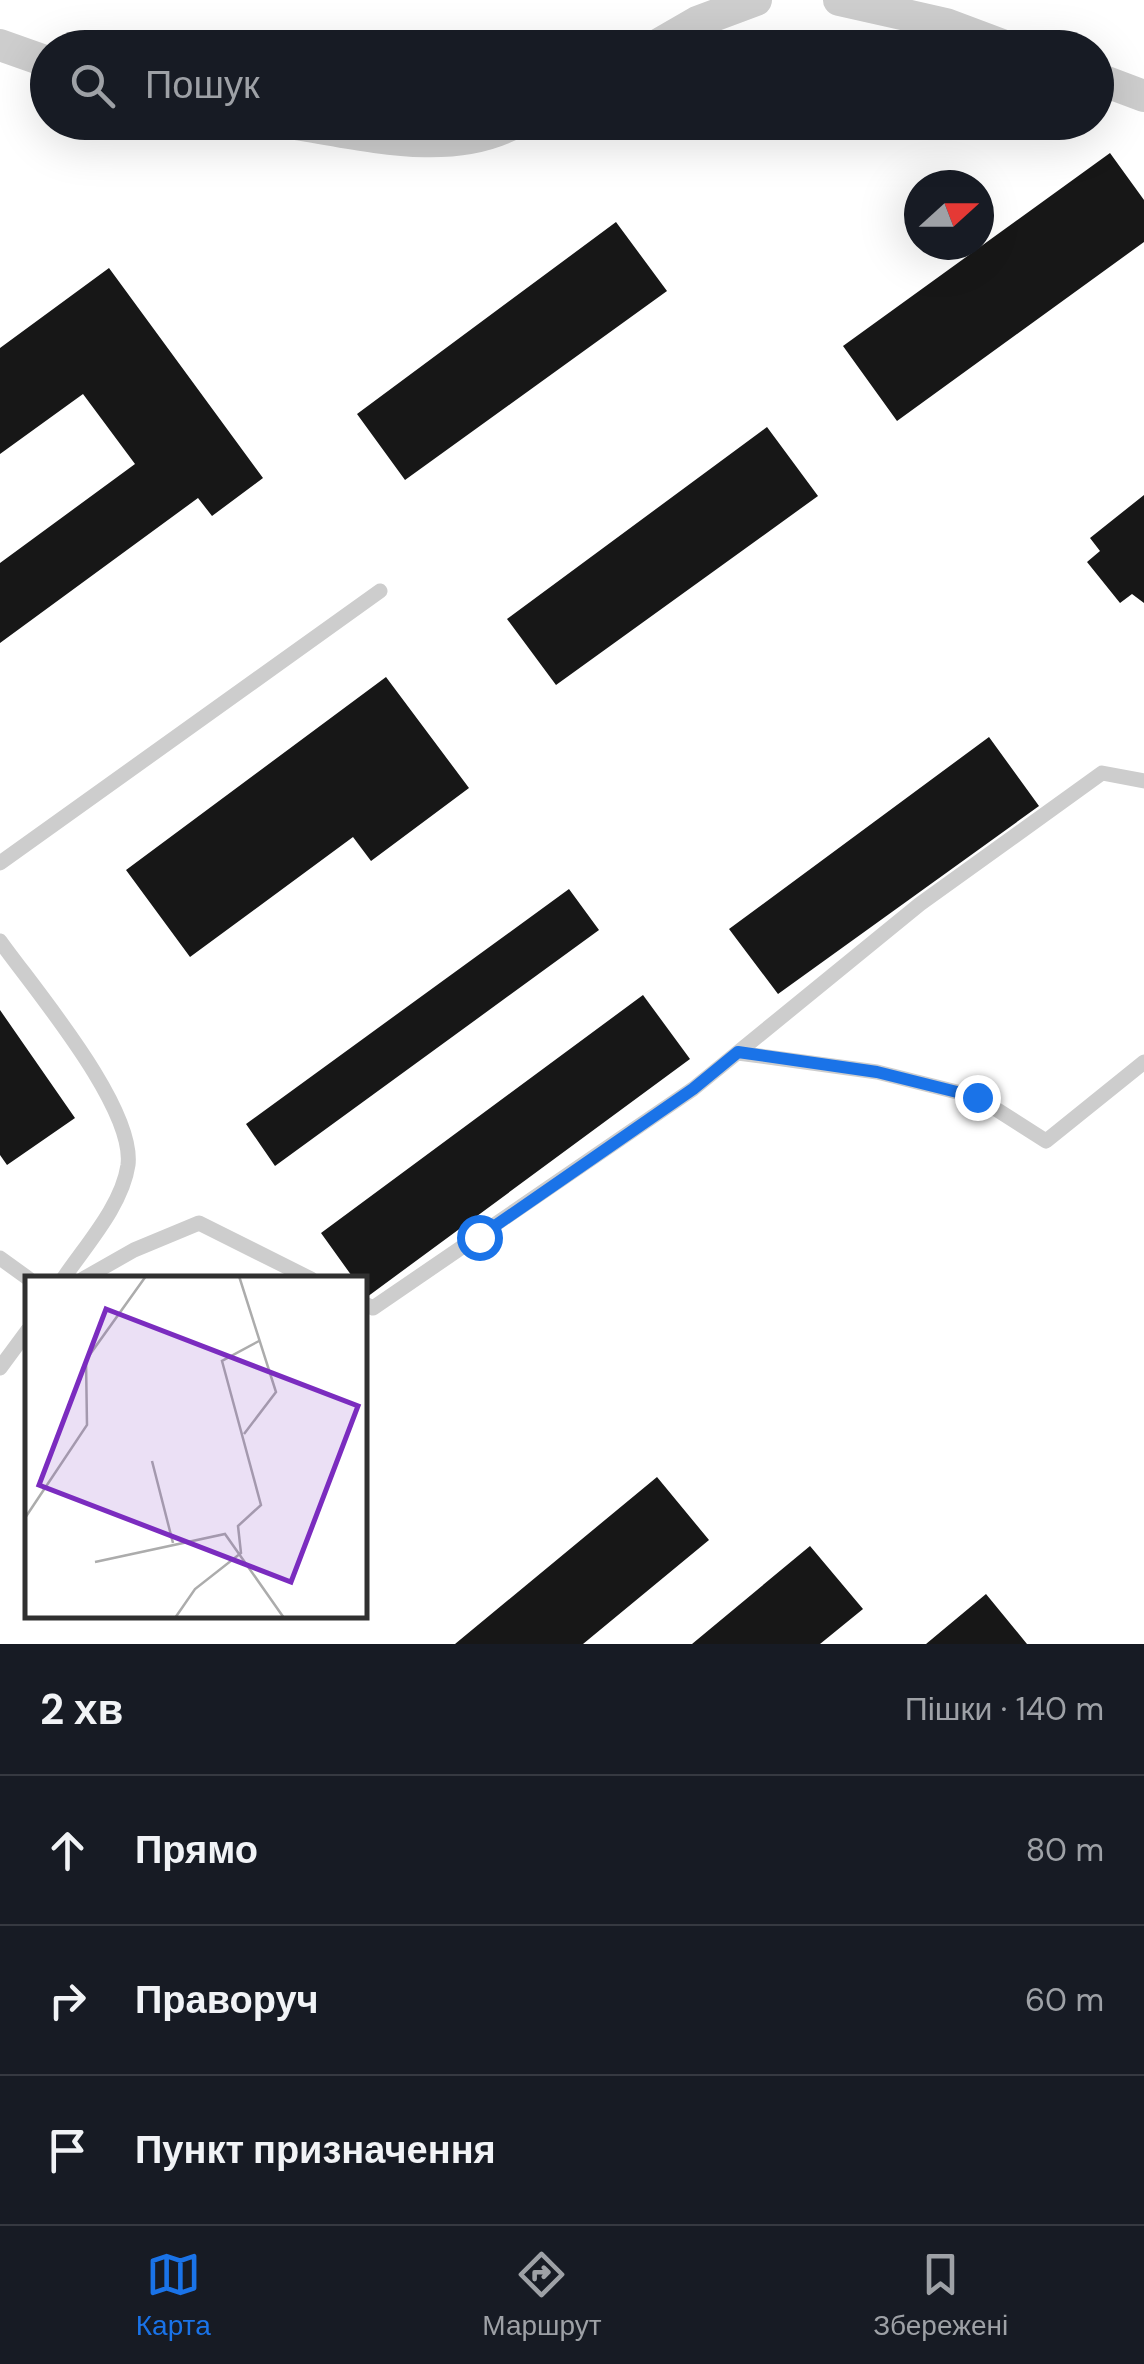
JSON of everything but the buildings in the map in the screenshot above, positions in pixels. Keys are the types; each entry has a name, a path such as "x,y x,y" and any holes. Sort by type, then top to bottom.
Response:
{"street":[{"path":"683,30 756,0"},
{"path":"839,0 962,30"},
{"path":"0,45 30,56"},
{"path":"1114,85 1144,96"},
{"path":"423,140 460,140"}],"lane":[{"path":"0,862 380,591"},
{"path":"368,1306 373,1308 464,1248 693,1089 920,904 1102,773 1144,781"},
{"path":"0,941 111,1098 125,1133 128,1165 116,1198 65,1276"},
{"path":"738,1052 877,1072 977,1097 1046,1141 1144,1062"},
{"path":"87,1276 134,1250 199,1222 305,1276"},
{"path":"0,1258 25,1276"},
{"path":"0,1368 25,1334"}],"route":[{"path":"479,1237 693,1089 738,1052 877,1072 977,1097"}]}
